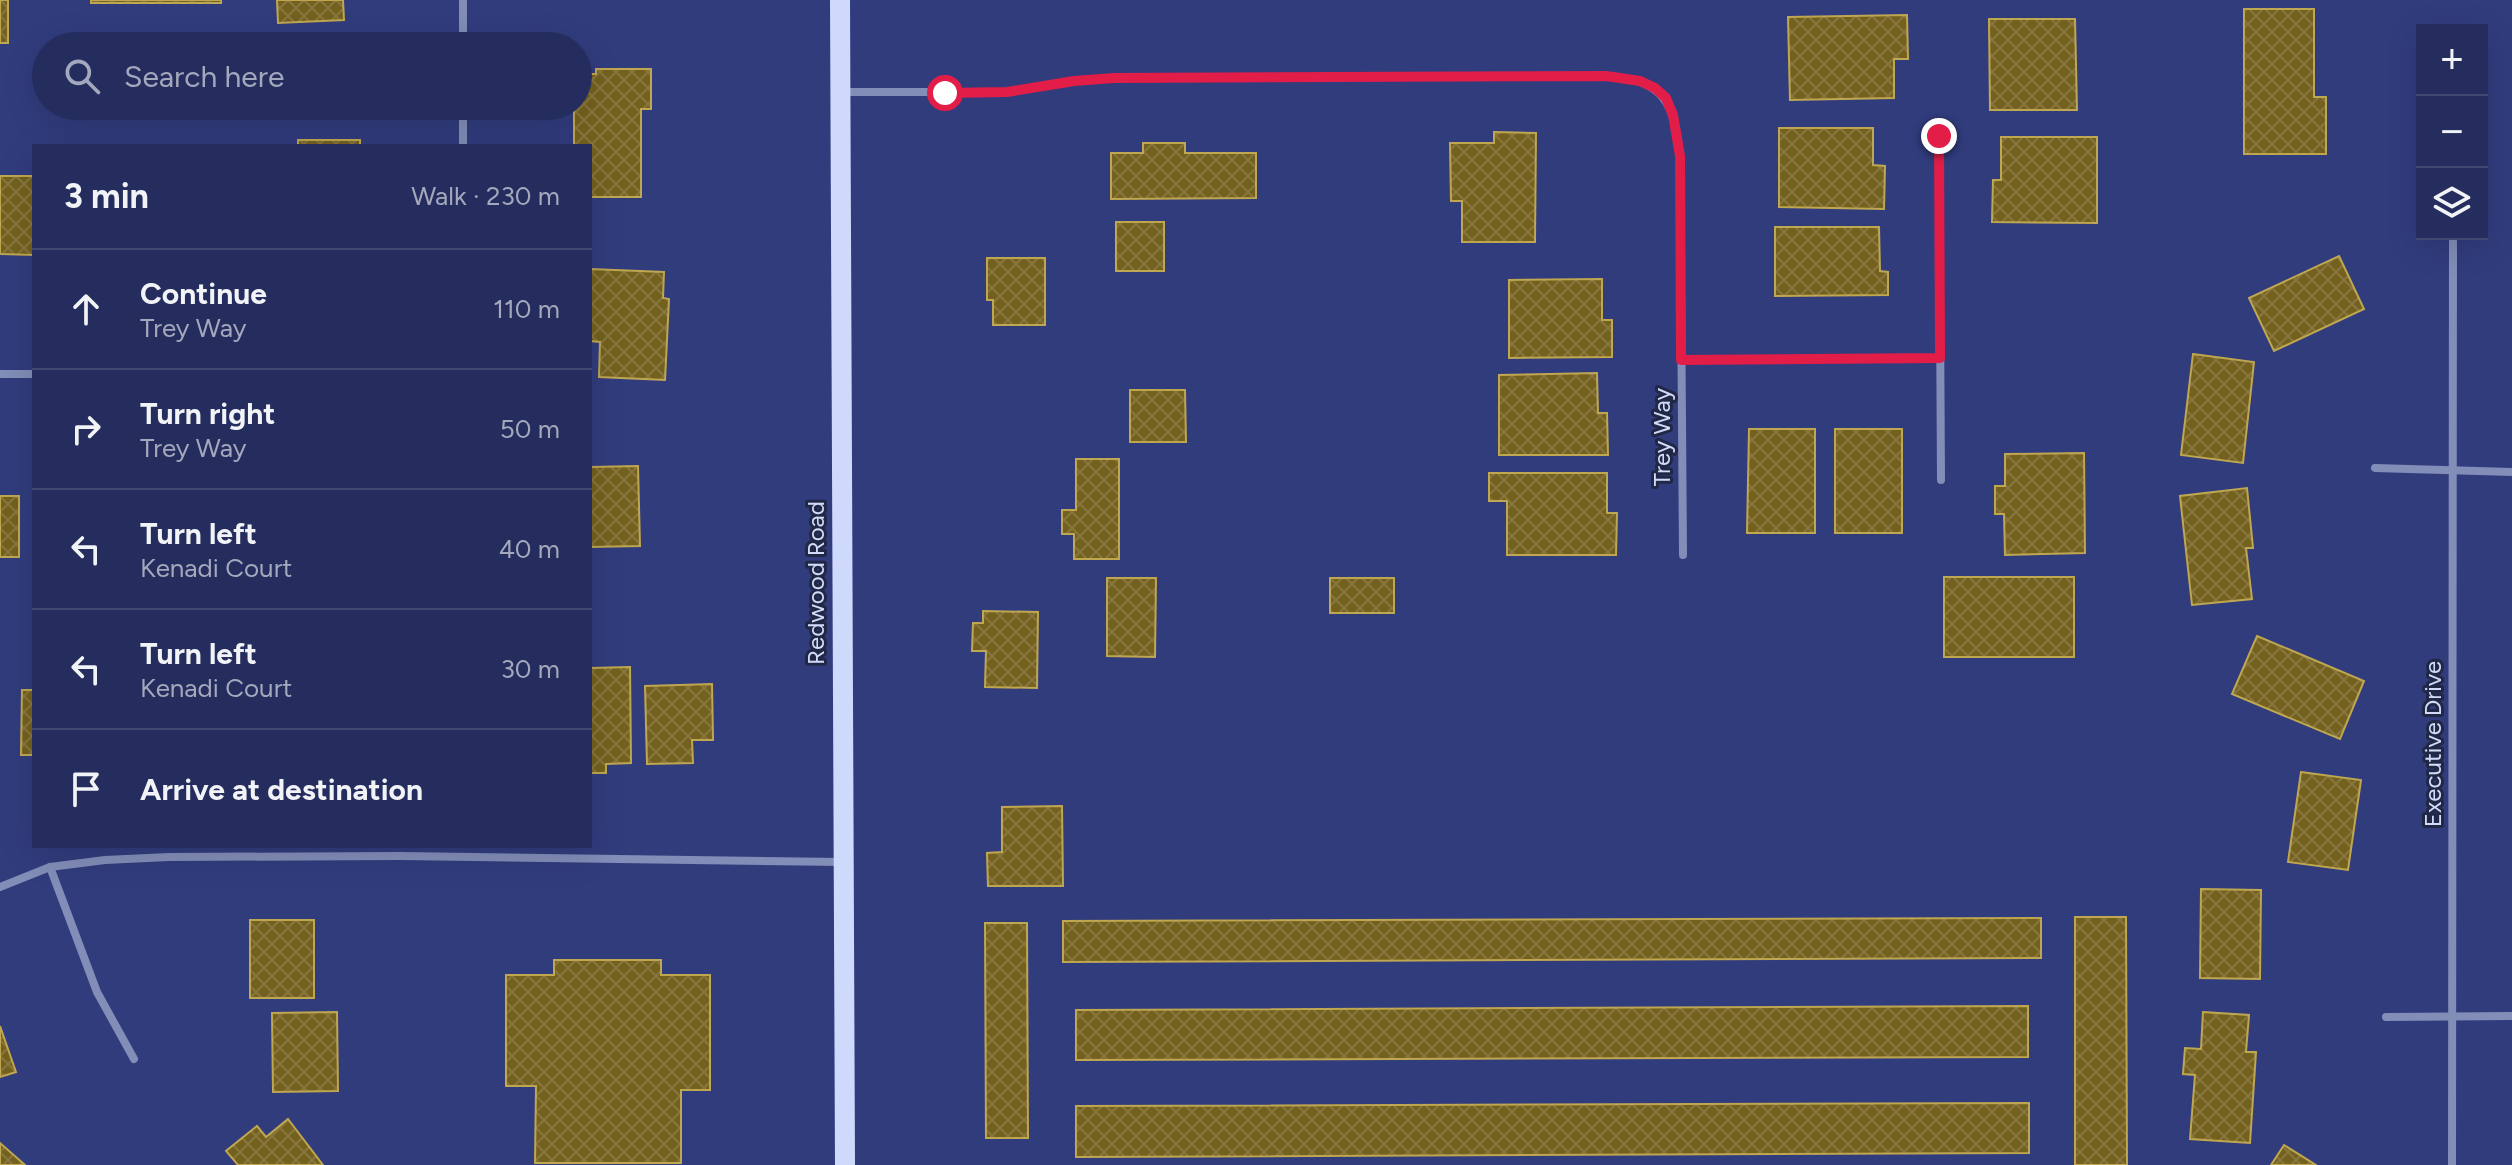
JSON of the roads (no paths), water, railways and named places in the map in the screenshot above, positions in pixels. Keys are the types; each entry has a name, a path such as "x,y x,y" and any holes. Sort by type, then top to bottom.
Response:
{"main road":[{"name":"Redwood Road","path":"840,0 845,1165"}],"street":[{"path":"463,0 463,32"},
{"name":"Trey Way","path":"840,92 1007,92 1114,78 1606,76 1640,81 1655,88 1666,98 1678,135 1683,555"},
{"path":"463,120 463,144"},
{"path":"1939,136 1941,480"},
{"name":"Executive Drive","path":"2452,1165 2453,240"},
{"path":"1681,360 1940,358"},
{"path":"0,374 32,374"},
{"path":"2375,468 2512,472"},
{"path":"0,887 50,867 105,860 200,856 843,862"},
{"path":"50,867 97,992 134,1059"},
{"path":"2386,1017 2512,1016"}]}
